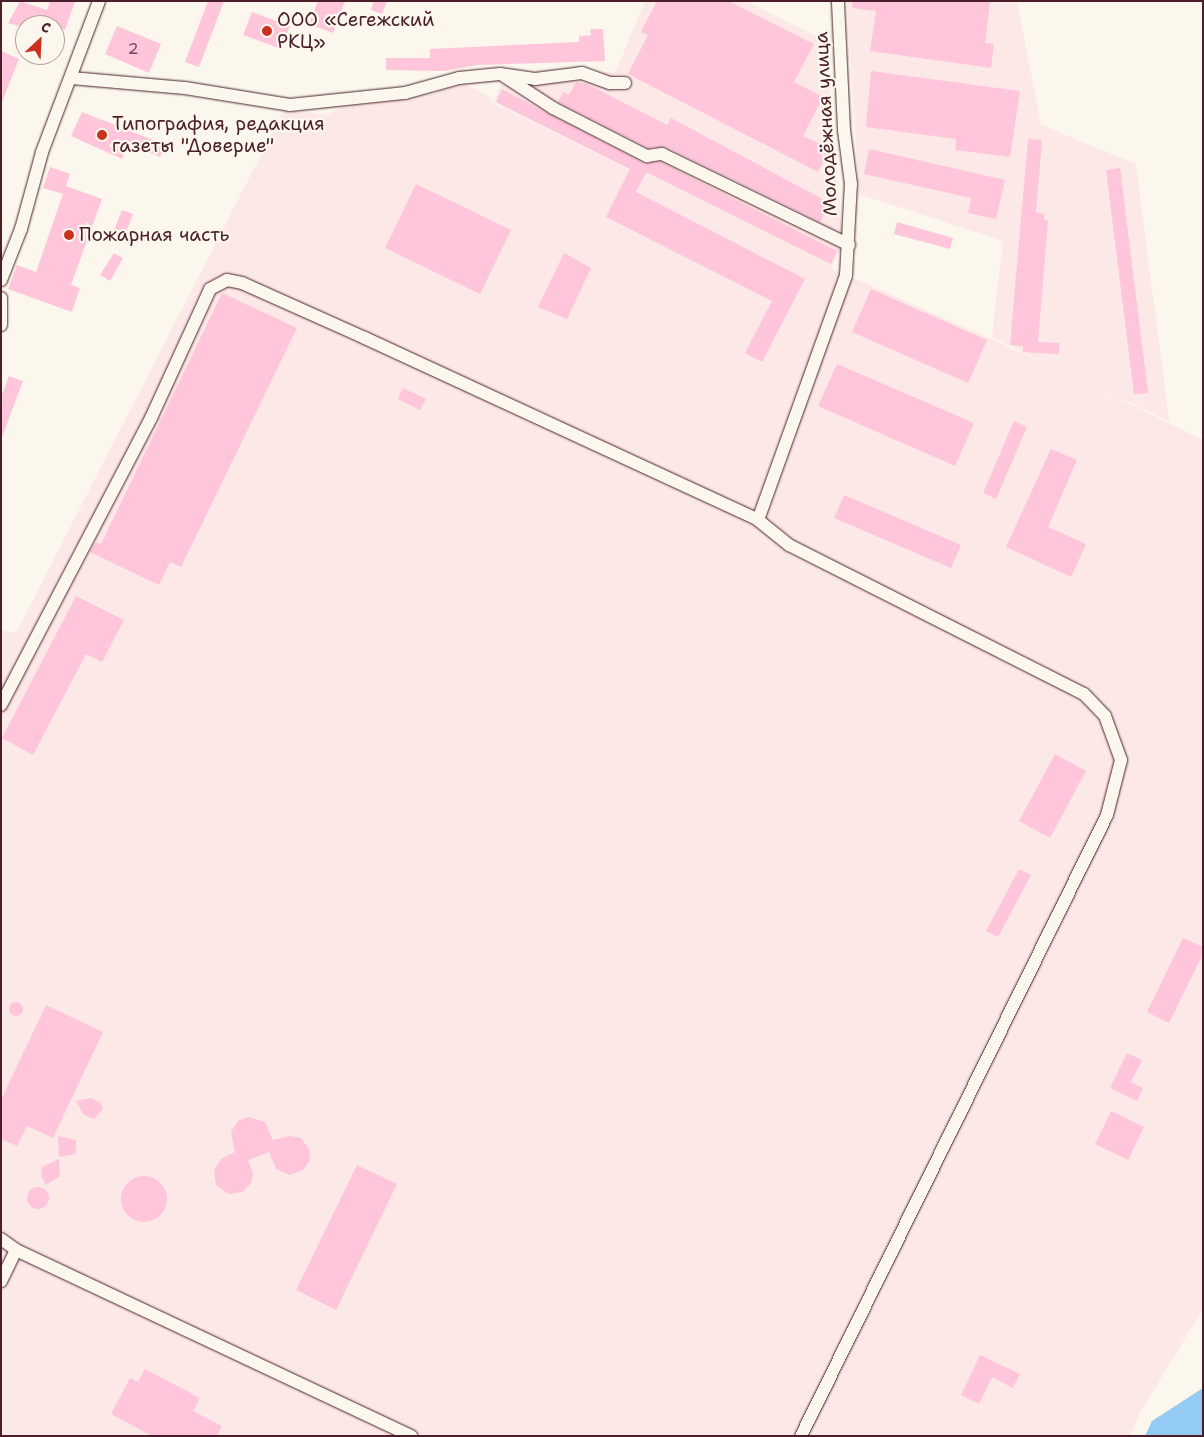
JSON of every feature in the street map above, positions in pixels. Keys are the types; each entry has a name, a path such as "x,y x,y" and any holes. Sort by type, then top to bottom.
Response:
{"street":[{"path":"1,280 21,229 42,152 99,1"},
{"name":"Молодёжная улица","path":"758,520 846,276 851,184 844,130 838,1"},
{"path":"71,78 311,105 405,93 459,78 500,74 535,79 582,73 610,83 626,83"},
{"path":"500,74 553,108 648,156 662,154 849,245"},
{"path":"1,705 151,418 210,289 227,280 242,283 339,326 758,520 789,545 1084,694 1105,716 1121,760 1107,815 801,1436"},
{"path":"1,298 1,325"},
{"path":"1,1239 16,1250 411,1436"},
{"path":"1,1281 16,1250"}],"shaded area":[{"path":"645,1 746,1 825,41 843,243 831,268 1054,367 992,337 1003,241 859,194 847,1 1017,1 1041,125 1136,164 1169,421 1081,380 1203,440 1203,1309 1141,1411 1130,1436 1,1436 1,630 16,633 284,110 328,115 340,107 431,94 464,83 492,98 491,102 682,196 493,102 501,84 616,71"}],"water":[{"path":"1203,1388 1203,1436 1145,1436 1152,1421"}],"building":[{"path":"20,1 47,10 50,1 75,1 65,30 65,15 15,15 15,25 8,23"},
{"path":"208,1 224,1 199,67 185,62"},
{"path":"318,1 345,1 333,33 309,24"},
{"path":"374,1 387,1 382,14 371,10"},
{"path":"657,1 728,1 814,44 794,82 823,97 803,136 830,149 818,172 628,74 648,35 641,32"},
{"path":"853,1 990,1 985,43 994,44 991,68 870,51 876,11 852,8"},
{"name":"ООО «Сегежский РКЦ»","path":"252,12 290,26 281,49 243,35"},
{"path":"117,26 161,44 149,73 105,54"},
{"path":"590,29 603,29 605,61 477,65 444,71 386,70 386,58 430,58 430,49 579,42 579,36 591,35"},
{"path":"1,51 15,57 15,65 17,65 1,101"},
{"path":"871,71 1020,91 1010,157 955,150 956,139 866,127"},
{"path":"576,82 587,84 667,125 671,118 830,203 820,222 666,147 648,148 558,102 563,92 569,95"},
{"path":"502,89 643,163 661,162 837,251 831,264 646,172 636,192 805,279 762,362 745,353 772,301 606,217 630,169 496,102"},
{"name":"Типография, редакция газеты \"Доверие\"","path":"82,112 166,145 160,157 129,143 122,159 71,136"},
{"path":"1028,139 1042,140 1036,212 1044,214 1044,220 1048,221 1038,342 1059,343 1059,354 1023,352 1023,346 1010,345"},
{"path":"869,149 1005,180 996,219 968,213 971,198 864,174"},
{"name":"Пожарная часть","path":"50,167 70,174 66,186 102,199 71,285 80,288 72,312 8,289 17,265 36,272 63,194 43,188"},
{"path":"1120,168 1148,393 1134,394 1106,170"},
{"path":"416,184 511,230 480,294 385,248"},
{"path":"122,210 133,214 125,235 114,230"},
{"path":"897,222 953,238 950,249 894,234"},
{"path":"114,253 123,258 110,281 100,275"},
{"path":"564,253 591,268 567,319 538,307"},
{"path":"871,289 987,340 968,383 852,332"},
{"path":"222,293 297,328 181,567 170,562 159,585 90,552 96,542 101,544"},
{"path":"837,364 974,423 955,466 818,406"},
{"path":"9,376 23,381 2,437 1,397"},
{"path":"403,388 426,399 420,410 398,399"},
{"path":"1014,421 1027,427 996,499 983,493"},
{"path":"1051,449 1077,460 1048,527 1086,544 1071,577 1006,547"},
{"path":"844,495 961,545 951,568 834,518"},
{"path":"76,596 124,620 102,662 86,654 33,755 2,738"},
{"path":"1055,754 1086,771 1050,838 1019,821"},
{"path":"1019,869 1031,875 998,937 986,931"},
{"path":"1183,938 1203,947 1203,954 1169,1023 1147,1012"},
{"path":"16,1002 21,1004 23,1009 21,1014 16,1016 11,1014 9,1009 11,1004"},
{"path":"46,1005 103,1032 53,1138 27,1126 17,1146 1,1139 1,1100"},
{"path":"1127,1053 1142,1060 1131,1082 1143,1088 1137,1101 1110,1088"},
{"path":"91,1098 100,1102 103,1109 94,1119 84,1115 76,1101"},
{"path":"1111,1111 1144,1127 1128,1160 1095,1144"},
{"path":"248,1117 265,1122 273,1140 290,1136 301,1138 309,1149 310,1160 303,1170 290,1175 276,1169 269,1152 248,1160 253,1173 251,1183 242,1192 229,1194 216,1185 214,1170 221,1159 235,1152 231,1132 238,1121"},
{"path":"58,1136 76,1140 76,1154 59,1157"},
{"path":"59,1159 60,1176 46,1185 41,1176 42,1167"},
{"path":"357,1165 397,1184 336,1310 296,1290"},
{"path":"144,1176 157,1180 163,1186 167,1199 163,1212 157,1218 144,1222 131,1218 125,1212 121,1199 125,1186 131,1180"},
{"path":"38,1187 46,1190 49,1198 46,1206 38,1209 30,1206 27,1198 30,1190"},
{"path":"980,1355 1020,1374 1013,1388 992,1377 979,1404 961,1395"},
{"path":"145,1369 200,1398 193,1411 222,1426 217,1436 152,1436 111,1414 130,1378 138,1382"}],"place":[{"name":"ООО «Сегежский РКЦ»","path":"267,31"},
{"name":"Типография, редакция газеты \"Доверие\"","path":"102,135"},
{"name":"Пожарная часть","path":"69,235"}]}
